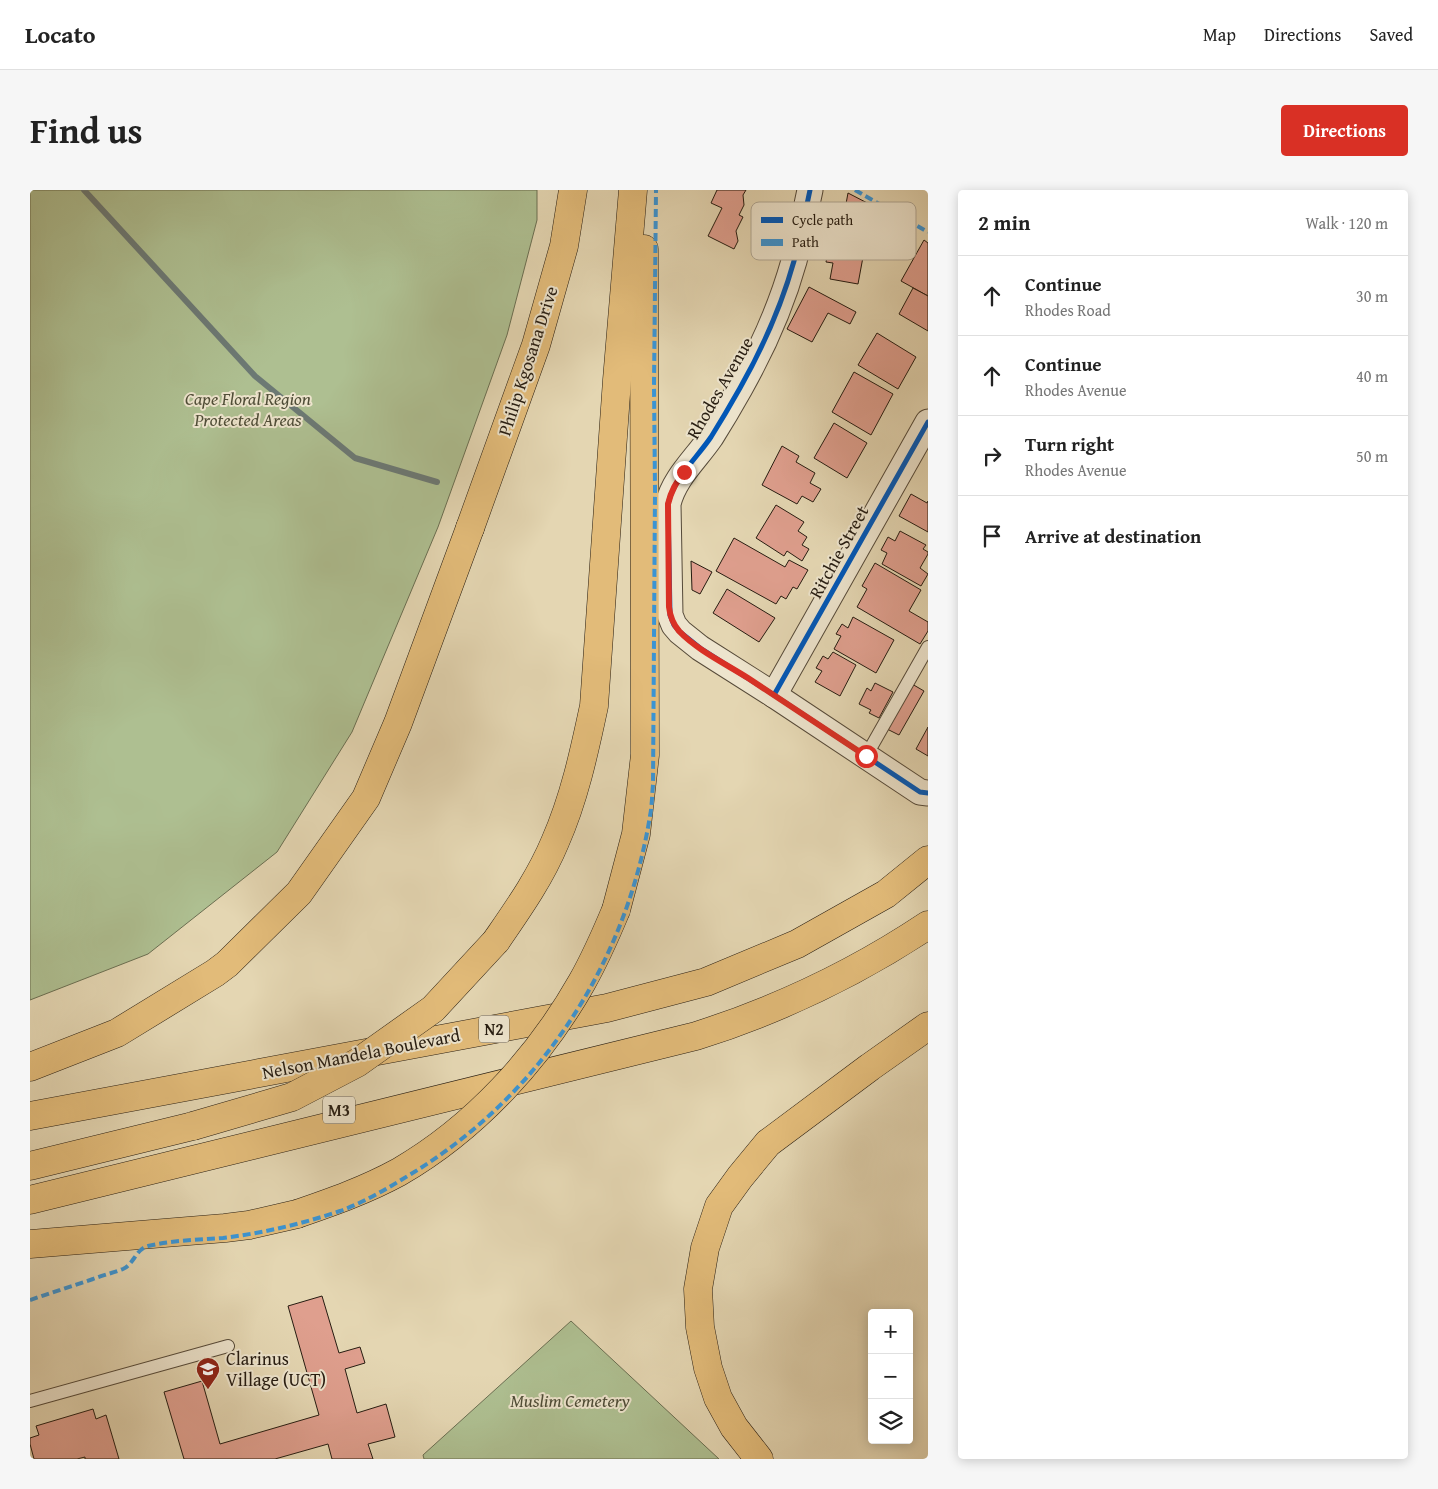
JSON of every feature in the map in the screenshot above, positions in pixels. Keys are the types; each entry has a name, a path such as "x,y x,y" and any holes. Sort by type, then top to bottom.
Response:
{"main road":[{"name":"Philip Kgosana Drive","path":"30,1067 117,1033 227,964 299,893 366,798 398,723 536,345 564,246 573,190"},
{"path":"30,1166 193,1126 292,1097 357,1064 433,1009 496,940 528,894 555,843 572,798 585,752 594,706 633,190"},
{"path":"30,1244 249,1225 297,1214 352,1194 399,1172 446,1142 516,1074 548,1035 582,982 616,910 636,834 645,755 644,255 640,190"},
{"name":"Nelson Mandela Boulevard","path":"30,1116 608,1008 706,982 797,944 886,894 928,860"},
{"path":"30,1200 651,1048 723,1028 799,997 837,979 874,960 928,925"},
{"path":"759,1459 734,1427 718,1398 708,1368 700,1327 698,1289 705,1248 719,1206 740,1177 768,1144 928,1026"},
{"name":"M3","path":"30,1184 398,1096 651,1048"}],"street":[{"name":"Rhodes Avenue","path":"794,260 766,338 741,386 710,437 675,484 670,494 668,504 670,615 674,625 680,632 700,648 920,792 928,793"},
{"name":"Ritchie Street","path":"774,695 928,422"}],"lane":[{"path":"866,756 928,647"},
{"path":"30,1401 228,1346"}],"green space":[{"name":"Cape Floral Region Protected Areas","path":"30,190 537,190 537,220 507,335 438,527 352,732 277,852 148,954 30,1000"},
{"name":"Muslim Cemetery","path":"571,1321 719,1459 424,1459 423,1455"}],"building":[{"path":"717,190 746,190 743,195 744,205 739,215 743,217 736,231 738,241 734,249 708,236 722,208 711,203"},
{"path":"848,193 865,202 846,202"},
{"path":"924,240 928,243 928,296 901,281 913,260 916,260 916,254"},
{"path":"826,260 862,260 858,284 830,279 833,263 826,262"},
{"path":"809,287 856,312 850,324 828,313 812,342 787,329"},
{"path":"913,288 928,296 928,331 899,314"},
{"path":"877,333 916,357 898,389 858,365"},
{"path":"854,372 893,394 871,435 832,412"},
{"path":"834,423 867,443 847,478 814,458"},
{"path":"782,446 799,456 796,462 815,473 810,483 821,489 813,502 802,496 797,504 762,485"},
{"path":"911,494 927,503 928,501 928,532 899,516"},
{"path":"776,505 804,522 798,531 807,537 802,545 809,549 802,561 787,551 784,556 756,538"},
{"path":"900,531 926,545 923,549 928,554 920,568 928,574 921,586 882,564 887,553 881,550 888,537 895,541"},
{"path":"734,538 785,567 789,560 808,570 797,589 793,587 786,599 781,596 776,604 716,571"},
{"path":"691,561 712,572 700,594 692,590"},
{"path":"875,563 921,590 909,611 928,622 928,631 920,644 857,607 867,589 862,586"},
{"path":"727,589 775,618 759,642 713,613"},
{"path":"853,617 894,640 876,673 834,649 841,636 836,634 842,624 848,628"},
{"path":"833,652 856,665 840,696 815,682 822,671 816,668 823,656 828,659"},
{"path":"875,683 893,692 879,718 869,713 871,710 859,704 867,688 871,691"},
{"path":"912,684 924,691 899,735 887,729"},
{"path":"928,727 928,756 916,749"},
{"path":"322,1296 339,1353 360,1347 365,1363 345,1369 357,1413 386,1404 395,1437 368,1444 373,1459 332,1459 328,1444 275,1459 184,1459 164,1392 202,1381 220,1444 319,1415 288,1306"},
{"path":"93,1409 96,1419 106,1415 119,1459 85,1459 85,1457 77,1459 34,1459 30,1438 39,1435 36,1426"}],"waterway":[{"path":"84,190 255,376 355,458 437,482"}],"marked path":[{"path":"30,1300 123,1269 130,1264 141,1250 148,1246 176,1241 253,1234 282,1228 340,1211 385,1189 411,1174 457,1142 499,1106 537,1065 570,1021 598,974 621,923 638,871 652,800 656,190"},
{"path":"855,190 876,202"},
{"path":"916,225 928,232"}],"cycle path":[{"path":"807,202 810,190"},
{"path":"794,260 764,342 748,373 711,437 680,477 671,495 668,504 670,615 674,625 680,632 700,648 920,792 928,793"},
{"path":"774,695 928,422"}],"place":[{"name":"Clarinus Village (UCT)","path":"208,1390"}],"route":[{"path":"684,472 670,494 668,504 669,607 674,625 700,648 866,756"}]}
